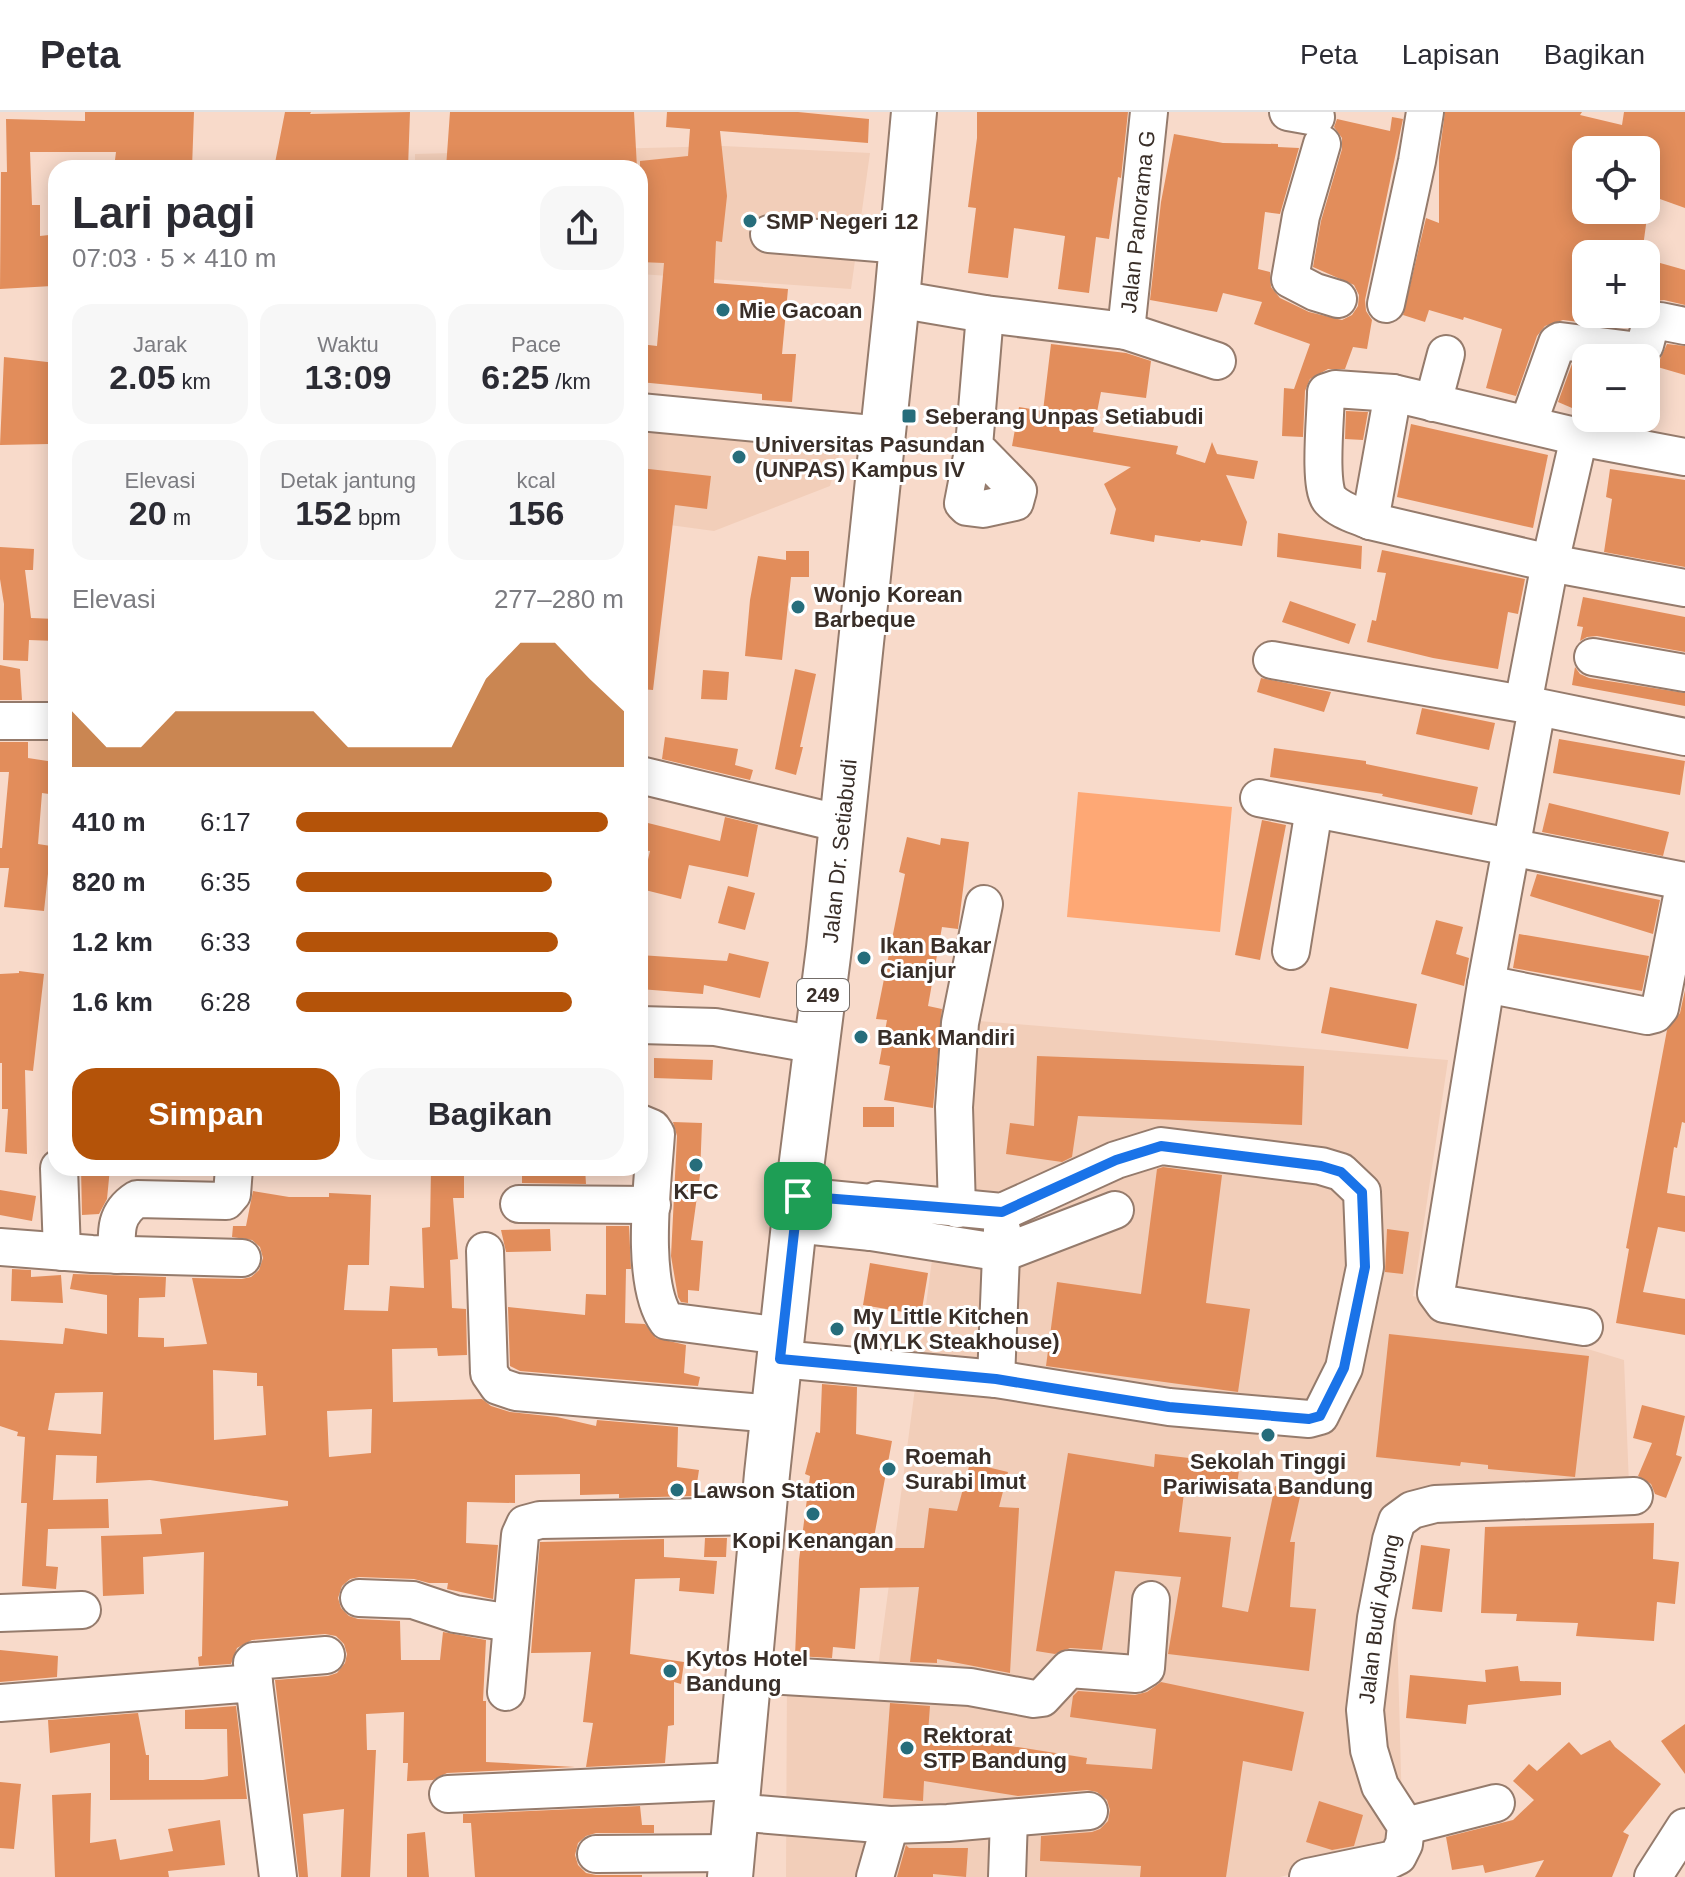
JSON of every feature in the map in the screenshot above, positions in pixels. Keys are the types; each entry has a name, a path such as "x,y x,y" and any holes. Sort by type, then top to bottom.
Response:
{"main road":[{"name":"Jalan Dr. Setiabudi","path":"733,1831 763,1516 842,824 914,112"}],"street":[{"name":"Jalan Panorama G","path":"1126,331 1149,112"},
{"path":"1386,304 1425,112"},
{"path":"1309,124 1301,216 1290,279 1338,299"},
{"path":"769,234 902,245"},
{"path":"897,299 985,314 1126,331 1217,361"},
{"path":"974,446 985,314"},
{"path":"1528,424 1560,341 1639,351 1645,345 1651,322 1685,326"},
{"path":"1433,403 1446,354"},
{"path":"1685,457 1631,432 1579,437 1393,393 1335,389 1326,392 1326,494 1337,506 1370,521 1550,563 1685,588"},
{"path":"1370,521 1393,393"},
{"path":"648,413 883,435"},
{"path":"1579,437 1550,563 1511,846 1436,1293 1444,1304 1584,1327"},
{"path":"1593,657 1685,673"},
{"path":"1272,660 1685,737"},
{"path":"0,721 48,721"},
{"path":"648,777 842,824"},
{"path":"1259,798 1685,881 1660,1008 1655,1014 1647,1016 1486,984"},
{"path":"1291,951 1314,809"},
{"path":"957,1209 954,1107 960,1023 984,904"},
{"path":"648,1025 715,1027 817,1045"},
{"path":"648,1126 656,1134 652,1205 653,1289 656,1303 667,1321 781,1348 1169,1407 1309,1419 1320,1416 1344,1368 1365,1267 1362,1192 1341,1172 1321,1166 1161,1146 1116,1160 1002,1212 877,1200 871,1218"},
{"path":"59,1176 62,1252"},
{"path":"117,1255 116,1227 119,1218 137,1199 226,1201 232,1194 233,1176"},
{"path":"519,1204 652,1205"},
{"path":"796,1210 871,1218 1003,1253 1115,1210"},
{"path":"996,1379 1003,1253 1002,1212"},
{"path":"0,1247 117,1255 242,1258"},
{"path":"485,1251 489,1373 498,1386 516,1392 774,1414"},
{"name":"Jalan Budi Agung","path":"1406,1826 1380,1786 1369,1750 1365,1710 1376,1618 1397,1521 1412,1510 1435,1504 1634,1496"},
{"path":"506,1692 520,1535 525,1524 533,1521 763,1516"},
{"path":"359,1598 413,1600 455,1614 511,1623"},
{"path":"748,1674 970,1687 1042,1698 1069,1669 1143,1672 1146,1668 1151,1600"},
{"path":"0,1613 82,1610"},
{"path":"278,1877 252,1663 326,1655"},
{"path":"0,1703 254,1683"},
{"path":"448,1794 733,1831"},
{"path":"1308,1877 1390,1860 1398,1856 1404,1844 1406,1826 1496,1803"},
{"path":"596,1854 733,1831 890,1825 1089,1811"},
{"path":"1007,1877 1009,1818"},
{"path":"875,1877 890,1825"},
{"path":"1653,1877 1685,1827"}],"shaded area":[{"name":"SMP Negeri 12","path":"723,146 870,153 851,289 648,275 648,160 415,160 415,154"},
{"name":"Universitas Pasundan (UNPAS) Kampus IV","path":"648,400 847,428 830,486 714,531 648,522"},
{"path":"1078,792 1232,807 1220,932 1067,917"},
{"name":"Sekolah Tinggi Pariwisata Bandung","path":"979,1021 1448,1060 1413,1296 1624,1360 1630,1510 1394,1515 1403,1847 1280,1877 786,1877 787,1675 877,1675 961,1041"}],"building":[{"path":"85,112 194,112 192,160 115,160 116,152 30,152 32,205 40,205 40,236 48,235 48,286 0,289 1,172 7,172 6,119 85,121"},
{"path":"285,112 410,112 408,160 276,160"},
{"path":"450,112 634,112 637,160 447,160"},
{"path":"667,112 798,112 869,119 868,143 720,131 727,196 722,242 716,241 714,283 788,289 782,354 796,354 792,402 762,400 762,394 648,383 648,345 657,346 664,263 648,262 648,160 688,156 690,129 666,127"},
{"path":"977,112 1128,112 1121,178 1118,177 1109,239 1096,237 1089,293 1058,289 1065,236 1014,228 1008,278 968,273 976,208 968,207 977,138"},
{"path":"1445,112 1582,112 1580,115 1622,125 1624,112 1685,112 1685,208 1660,199 1660,136 1572,136 1572,224 1646,224 1644,240 1572,240 1572,321 1563,320 1545,326 1537,336 1516,396 1486,388 1502,329 1429,310 1425,322 1403,315 1426,218 1439,223 1439,157"},
{"path":"1392,117 1403,119 1365,300 1366,311 1372,320 1367,349 1353,347 1345,369 1328,369 1310,379 1305,391 1303,437 1282,436 1284,388 1294,389 1310,344 1254,324 1262,302 1223,293 1217,312 1150,300 1161,202 1174,134 1223,143 1278,144 1278,147 1299,148 1280,214 1265,212 1258,269 1270,272 1271,287 1280,298 1309,312 1342,320 1352,315 1358,306 1359,295 1354,285 1313,267 1321,221 1342,149 1342,138 1334,127 1337,119 1390,131"},
{"path":"1660,263 1685,270 1685,305 1660,300"},
{"path":"1051,344 1126,353 1151,361 1146,398 1101,392 1093,432 1178,446 1176,454 1205,463 1212,442 1217,454 1258,461 1254,479 1226,475 1247,522 1242,546 1155,535 1154,542 1110,534 1116,509 1104,484 1131,467 1012,446 1019,407 1043,411"},
{"path":"1667,344 1685,346 1685,375 1660,368 1660,359"},
{"path":"4,357 48,362 48,444 0,445"},
{"path":"1572,364 1572,408 1558,402"},
{"path":"1346,411 1368,412 1363,440 1345,439"},
{"path":"1411,424 1548,455 1533,528 1397,497"},
{"path":"648,469 711,476 707,509 675,505 653,690 648,690"},
{"path":"1610,469 1685,480 1685,567 1604,552 1612,499 1606,497"},
{"path":"1278,533 1362,546 1361,569 1277,557"},
{"path":"0,547 34,549 33,570 25,570 31,618 48,619 48,641 29,640 28,661 3,660 4,604"},
{"path":"1382,550 1525,579 1518,614 1508,612 1498,669 1367,642 1372,620 1376,621 1386,573 1377,572"},
{"path":"786,551 809,551 809,577 791,577 782,660 745,656 758,556 786,560"},
{"path":"1583,597 1685,617 1685,652 1597,636 1580,641 1583,627 1577,626"},
{"path":"1290,601 1356,624 1349,644 1282,622"},
{"path":"0,665 20,669 22,700 0,700"},
{"path":"1575,667 1580,674 1589,678 1685,693 1685,706 1572,685"},
{"path":"795,669 816,674 796,775 775,769"},
{"path":"703,670 729,672 727,700 701,699"},
{"path":"1261,678 1331,692 1324,712 1257,692"},
{"path":"1422,708 1495,723 1489,750 1416,734"},
{"path":"665,737 738,749 735,765 753,770 750,780 662,759"},
{"path":"1559,739 1685,761 1680,795 1553,773"},
{"path":"0,742 28,742 28,758 48,761 48,794 42,793 38,844 48,846 44,911 4,907 9,868 0,868 0,848 9,772 0,772"},
{"path":"1274,748 1366,761 1366,764 1478,787 1472,815 1383,794 1270,777"},
{"path":"1549,803 1669,832 1663,856 1542,832"},
{"path":"725,817 758,825 748,877 689,865 681,899 648,891 648,823 720,841"},
{"path":"1262,820 1286,825 1260,960 1235,955"},
{"path":"907,837 940,845 941,838 969,842 958,929 942,927 928,1006 942,1009 933,1108 884,1100 890,1066 879,1064 887,1020 876,1019 905,874 899,872"},
{"path":"1537,874 1660,900 1653,934 1530,896"},
{"path":"728,886 755,893 745,930 718,923"},
{"path":"1436,920 1463,927 1456,954 1469,958 1464,986 1421,974"},
{"path":"1519,934 1649,956 1642,991 1513,968"},
{"path":"729,953 769,962 760,998 704,985 703,994 648,990 648,956 727,961"},
{"path":"19,971 44,974 33,1071 25,1070 27,1154 5,1152 8,1109 2,1109 0,974"},
{"path":"1330,987 1417,1004 1408,1049 1321,1033"},
{"path":"1685,990 1685,1123 1682,1122 1677,1148 1674,1147 1667,1193 1685,1196 1685,1232 1658,1227 1643,1292 1685,1299 1685,1335 1616,1323 1629,1249 1626,1248 1667,1030 1680,1013"},
{"path":"1037,1056 1304,1066 1302,1125 1078,1116 1072,1157 1062,1162 1006,1154 1010,1123 1034,1126"},
{"path":"654,1058 713,1060 712,1080 654,1078"},
{"path":"863,1107 894,1107 894,1127 863,1127"},
{"path":"673,1122 702,1123 700,1175 691,1240 703,1241 699,1291 688,1290 688,1303 681,1302 678,1297 671,1256 677,1136"},
{"path":"1163,1167 1222,1175 1206,1303 1250,1309 1238,1392 1046,1366 1057,1282 1141,1294 1157,1169"},
{"path":"81,1176 109,1176 107,1199 99,1214 82,1215"},
{"path":"431,1176 464,1176 464,1198 453,1198 458,1259 450,1260 452,1308 466,1309 467,1355 438,1356 437,1348 392,1349 393,1402 482,1399 491,1406 510,1412 557,1417 596,1426 597,1420 678,1427 677,1467 699,1470 695,1496 619,1498 619,1494 580,1495 580,1474 515,1475 515,1503 467,1502 466,1543 498,1545 493,1599 447,1589 448,1583 414,1579 359,1577 350,1579 342,1586 338,1598 341,1608 349,1616 400,1621 401,1660 440,1660 443,1632 486,1640 483,1701 486,1701 486,1762 575,1767 447,1773 433,1780 407,1781 408,1763 403,1763 404,1712 366,1714 367,1750 376,1750 370,1877 341,1877 344,1809 303,1814 308,1877 299,1877 275,1680 337,1673 345,1663 347,1654 344,1644 336,1636 325,1634 252,1640 237,1648 231,1664 199,1666 198,1657 202,1656 204,1552 143,1557 144,1594 103,1596 101,1536 162,1534 160,1519 288,1506 288,1501 150,1480 96,1483 97,1456 56,1455 53,1500 108,1499 109,1528 48,1529 46,1566 58,1567 56,1589 22,1586 27,1503 21,1503 25,1437 0,1426 0,1340 63,1344 65,1328 107,1334 107,1295 70,1289 73,1274 166,1277 165,1297 139,1298 138,1337 164,1338 164,1347 207,1344 192,1278 242,1279 251,1277 259,1270 263,1258 260,1247 252,1240 232,1237 233,1226 246,1226 253,1191 289,1197 329,1197 329,1193 371,1195 369,1265 348,1265 344,1310 388,1311 390,1286 424,1288 422,1228 430,1227","holes":["213,1370 257,1373 257,1386 263,1386 266,1435 214,1440","103,1392 101,1434 48,1430 55,1393","372,1409 371,1453 329,1457 327,1411"]},
{"path":"522,1176 586,1176 586,1184 522,1183"},
{"path":"0,1190 36,1196 32,1221 0,1215"},
{"path":"606,1226 629,1226 631,1269 626,1269 625,1323 645,1324 656,1338 686,1345 684,1373 700,1377 698,1386 520,1371 510,1366 508,1307 585,1315 586,1294 606,1295"},
{"path":"550,1229 551,1251 506,1252 501,1230"},
{"path":"1387,1229 1409,1232 1403,1274 1385,1272"},
{"path":"870,1263 928,1273 921,1315 863,1305"},
{"path":"12,1269 31,1270 31,1277 61,1275 63,1303 11,1301"},
{"path":"1389,1334 1589,1356 1575,1477 1488,1469 1488,1465 1461,1462 1460,1466 1376,1457"},
{"path":"822,1384 857,1387 856,1434 892,1441 872,1548 924,1548 929,1508 957,1511 970,1463 1008,1472 999,1507 1019,1508 1010,1673 937,1659 937,1663 910,1662 919,1587 860,1588 855,1649 833,1647 832,1658 795,1656 799,1560 810,1476 805,1474 816,1432 820,1433"},
{"path":"1642,1405 1685,1416 1676,1455 1682,1457 1666,1498 1655,1494 1651,1484 1638,1476 1652,1443 1633,1438"},
{"path":"1068,1453 1154,1467 1155,1454 1240,1464 1236,1491 1185,1485 1179,1532 1231,1537 1222,1607 1248,1612 1275,1486 1301,1492 1290,1542 1295,1542 1290,1607 1316,1609 1309,1671 1168,1654 1181,1577 1115,1571 1102,1650 1070,1648 1055,1654 1036,1651"},
{"path":"1654,1523 1653,1559 1679,1562 1675,1604 1657,1602 1654,1641 1576,1636 1578,1623 1516,1621 1517,1614 1481,1613 1485,1527"},
{"path":"705,1538 727,1538 726,1557 704,1557"},
{"path":"664,1539 664,1557 717,1561 714,1594 679,1591 680,1578 635,1579 630,1654 684,1662 681,1684 674,1682 674,1725 668,1726 665,1763 586,1767 593,1723 583,1722 591,1652 531,1653 540,1542"},
{"path":"1421,1545 1450,1549 1442,1612 1412,1609"},
{"path":"0,1650 58,1656 57,1677 0,1682"},
{"path":"1518,1666 1520,1681 1561,1682 1561,1695 1468,1705 1466,1724 1406,1718 1410,1675 1486,1682 1485,1670"},
{"path":"1161,1682 1304,1712 1292,1771 1243,1761 1226,1877 1140,1877 1141,1866 1040,1861 1041,1836 1092,1832 1108,1821 1110,1810 1107,1800 1097,1792 1087,1790 1018,1796 924,1781 923,1801 883,1798 890,1703 930,1706 928,1733 1087,1758 1086,1764 1152,1769 1156,1729 1070,1717 1073,1696 1078,1691 1135,1695 1147,1692"},
{"path":"236,1706 247,1799 110,1800 110,1743 50,1753 48,1720 138,1713 146,1755 149,1755 149,1780 203,1780 228,1776 227,1729 185,1729 185,1710"},
{"path":"1685,1724 1685,1774 1661,1741"},
{"path":"1610,1740 1661,1784 1623,1832 1629,1835 1612,1877 1535,1877 1544,1860 1485,1873 1483,1865 1452,1870 1446,1837 1513,1820 1534,1800 1513,1781 1529,1764 1537,1771 1569,1742 1581,1755"},
{"path":"0,1782 21,1784 14,1849 0,1848"},
{"path":"91,1793 90,1843 116,1839 120,1860 173,1851 168,1829 220,1820 225,1865 168,1871 169,1877 55,1877 52,1795"},
{"path":"1319,1801 1363,1815 1354,1846 1332,1850 1306,1842"},
{"path":"640,1806 642,1825 654,1825 654,1833 596,1833 578,1843 575,1855 578,1865 586,1873 642,1877 475,1877 471,1823 463,1823 463,1814"},
{"path":"425,1832 429,1877 407,1877 407,1834"},
{"path":"906,1845 909,1848 968,1848 966,1877 933,1874 933,1877 897,1877"}],"place":[{"name":"SMP Negeri 12","path":"750,221"},
{"name":"Mie Gacoan","path":"723,310"},
{"name":"Seberang Unpas Setiabudi","path":"909,416"},
{"name":"Universitas Pasundan (UNPAS) Kampus IV","path":"739,457"},
{"name":"Wonjo Korean Barbeque","path":"798,607"},
{"name":"Ikan Bakar Cianjur","path":"864,958"},
{"name":"Bank Mandiri","path":"861,1037"},
{"name":"KFC","path":"696,1165"},
{"name":"My Little Kitchen (MYLK Steakhouse)","path":"837,1329"},
{"name":"Sekolah Tinggi Pariwisata Bandung","path":"1268,1435"},
{"name":"Roemah Surabi Imut","path":"889,1469"},
{"name":"Lawson Station","path":"677,1490"},
{"name":"Kopi Kenangan","path":"813,1514"},
{"name":"Kytos Hotel Bandung","path":"670,1671"},
{"name":"Rektorat STP Bandung","path":"907,1748"}],"route":[{"path":"1161,1146 1321,1166 1341,1172 1362,1192 1365,1267 1344,1368 1320,1416 1309,1419 1169,1407 1080,1390 996,1379 780,1359 798,1196 1002,1212 1116,1160 1161,1146"}]}
